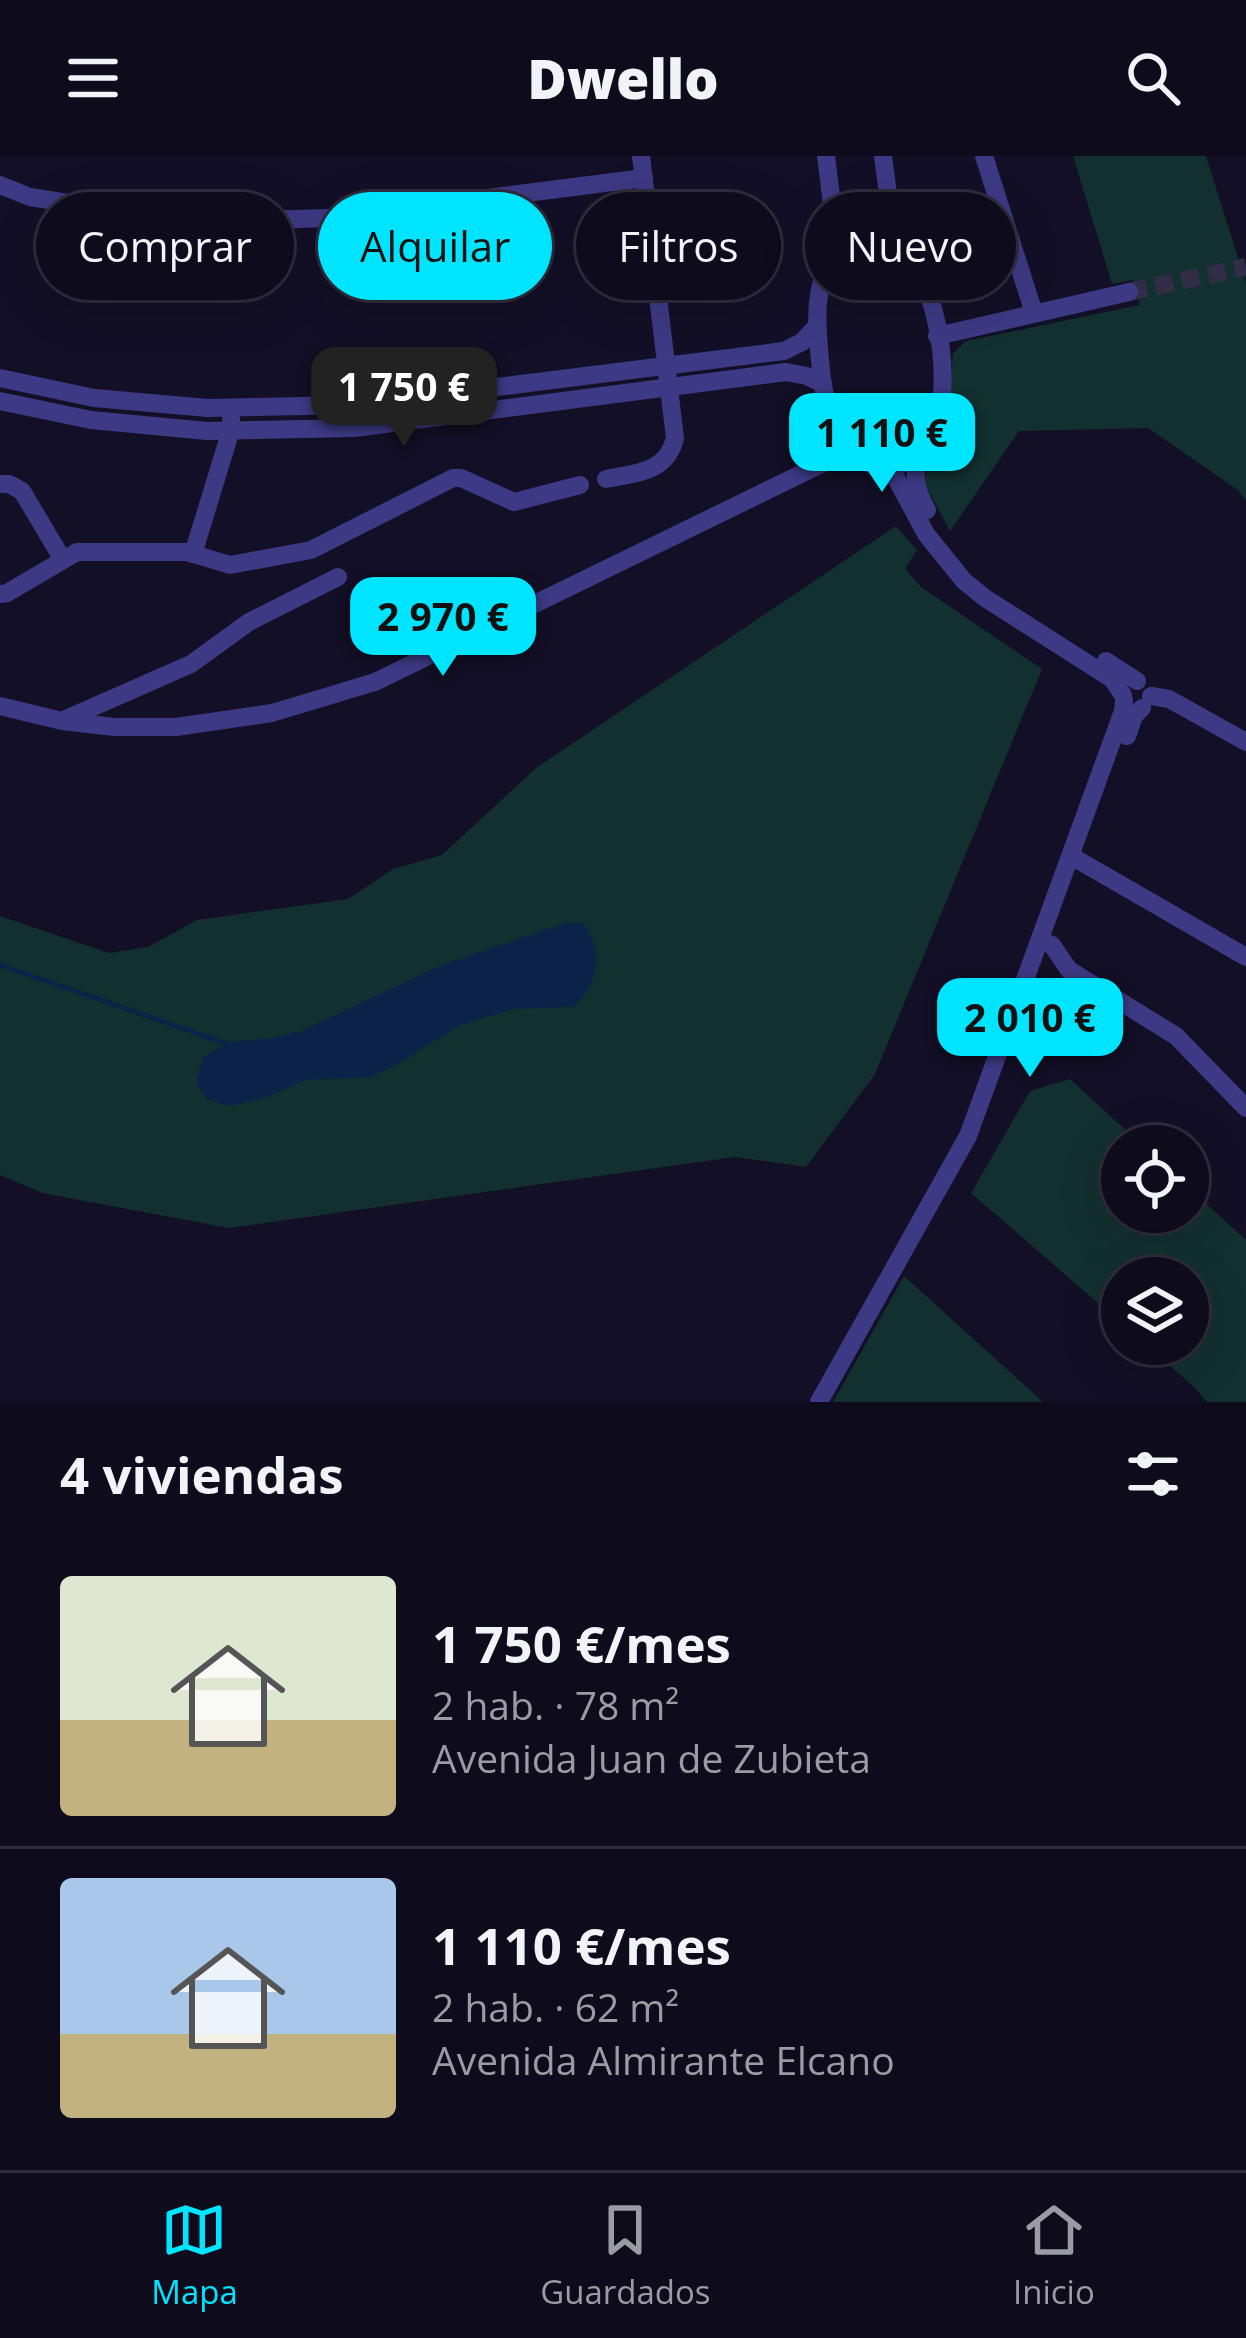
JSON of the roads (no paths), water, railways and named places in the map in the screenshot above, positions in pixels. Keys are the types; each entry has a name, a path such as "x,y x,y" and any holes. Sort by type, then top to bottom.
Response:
{"street":[{"path":"606,479 656,468 672,450 675,438 641,156"},
{"path":"826,156 830,192"},
{"path":"884,156 888,192"},
{"path":"984,156 1034,314"},
{"path":"0,185 30,196 186,222 331,218 644,178"},
{"path":"937,336 1129,292"},
{"path":"817,300 825,400 848,451 865,464 886,468 919,454"},
{"path":"930,300 942,397 914,472 917,493 936,527 972,572 1135,696"},
{"path":"816,327 784,351 353,405 231,408 94,398 6,379 3,402 91,420 230,430 355,428 786,373 823,384"},
{"path":"193,554 230,430 231,408"},
{"path":"0,706 114,727 176,728 272,713 374,682 848,451"},
{"path":"886,468 926,534 964,581 985,598 1135,696 1169,699 1246,742"},
{"path":"0,594 77,552 193,554 230,566 311,550 453,478 514,502 580,485"},
{"path":"0,484 22,491 63,560"},
{"path":"62,721 191,664 249,622 338,577"},
{"path":"833,1402 979,1141 1123,711 1135,696"},
{"path":"114,727 117,697"},
{"path":"1076,858 1246,957"},
{"path":"1046,943 1069,970 1176,1036 1246,1108"},
{"path":"819,1402 968,1136 1046,943"}],"water":[{"path":"569,922 584,924 596,957 589,988 574,1007 514,1009 460,1025 371,1077 305,1080 266,1098 229,1106 206,1099 196,1082 203,1058 225,1043 302,1031 439,966"}],"waterway":[{"path":"0,965 225,1043"}],"tunnel":[{"path":"1129,292 1246,267"}]}
